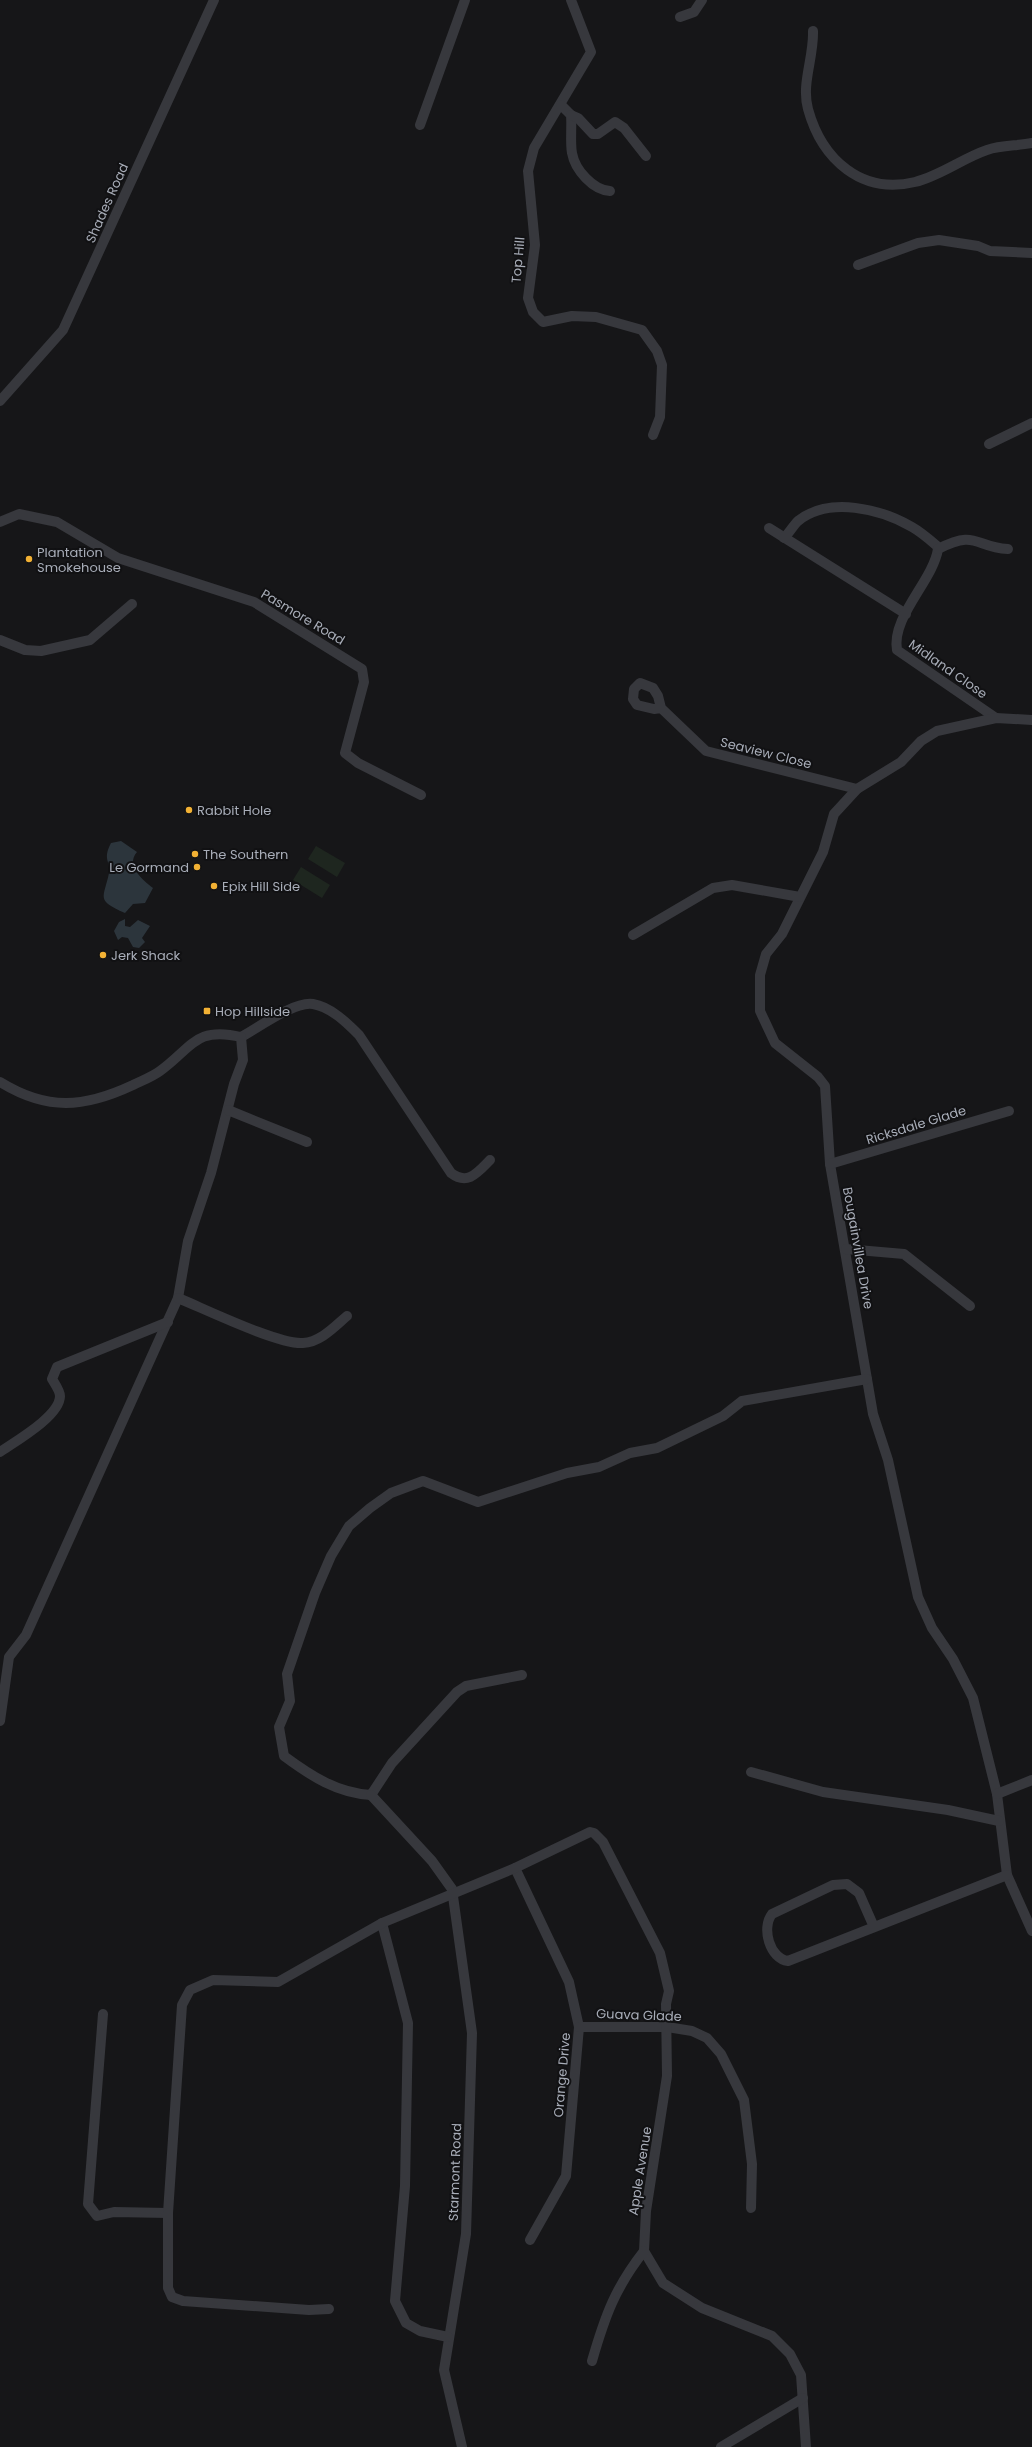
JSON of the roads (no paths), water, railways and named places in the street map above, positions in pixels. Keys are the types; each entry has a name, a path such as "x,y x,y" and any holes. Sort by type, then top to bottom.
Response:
{"street":[{"name":"Shades Road","path":"0,401 63,330 214,0"},
{"path":"420,125 465,0"},
{"name":"Top Hill","path":"571,0 591,52 561,105 534,148 528,171 535,245 528,298 533,312 543,322 572,316 596,317 642,330 657,351 662,366 660,417 653,435"},
{"path":"680,17 694,12 702,0"},
{"path":"813,31 808,79 808,109 827,149 850,173 887,186 917,182 988,149 1032,143"},
{"path":"561,105 571,115 578,118 593,134 598,134 615,122 624,128 646,156"},
{"path":"571,115 572,153 583,176 604,191 610,191"},
{"path":"858,265 918,243 939,240 978,246 990,251 1032,253"},
{"path":"989,444 1032,423"},
{"path":"784,538 798,521 819,511 842,506 865,509 912,527 938,549 957,539 973,539 999,548 1008,549"},
{"name":"Pasmore Road","path":"0,522 19,514 57,522 118,558 254,602 362,669 364,682 346,753 358,763 421,795"},
{"path":"769,528 906,614"},
{"name":"Midland Close","path":"938,549 906,614 896,644 901,655 996,718"},
{"path":"0,640 25,650 41,651 90,640 132,604"},
{"name":"Seaview Close","path":"661,708 706,750 857,789"},
{"name":"Bougainvillea Drive","path":"1032,720 996,718 937,731 921,741 902,762 857,789 834,814 823,852 782,934 766,954 760,975 760,1011 775,1043 818,1077 825,1086 830,1164 846,1249 872,1414 888,1460 918,1597 932,1628 953,1659 973,1698 997,1794 999,1820 1007,1875 1032,1931"},
{"path":"633,935 713,888 732,885 800,897"},
{"path":"0,1082 16,1092 45,1101 76,1104 119,1091 159,1072 202,1037 221,1032 241,1037 294,1007 313,1004 341,1018 359,1035 451,1173 456,1177 468,1179 474,1176 490,1160"},
{"path":"0,1720 9,1657 26,1635 178,1298 188,1241 211,1173 243,1060 241,1037"},
{"path":"228,1110 307,1142"},
{"name":"Ricksdale Glade","path":"830,1164 1009,1111"},
{"path":"846,1249 904,1254 970,1306"},
{"path":"178,1298 279,1339 304,1343 320,1338 347,1316"},
{"path":"0,1452 50,1416 58,1406 60,1395 52,1379 57,1367 168,1322"},
{"path":"522,1676 466,1686 457,1692 392,1763 371,1795 336,1789 307,1773 284,1756 279,1727 290,1701 287,1674 315,1593 331,1556 349,1526 391,1493 423,1481 478,1502 567,1472 599,1467 630,1453 657,1448 723,1416 742,1401 867,1379"},
{"path":"751,1772 823,1792 948,1810 999,1820"},
{"path":"997,1794 1032,1780"},
{"name":"Starmont Road","path":"371,1795 432,1861 452,1889 472,2033 466,2234 448,2337 444,2370 462,2447"},
{"name":"Apple Avenue","path":"515,1868 590,1832 594,1833 603,1842 660,1953 669,1991 666,2004 667,2076 646,2210 644,2251"},
{"path":"329,2308 309,2310 182,2301 172,2297 168,2288 168,2213 182,2005 190,1990 213,1980 278,1982 382,1923 515,1868"},
{"name":"Orange Drive","path":"515,1868 569,1982 579,2027 566,2176 530,2240"},
{"path":"874,1927 859,1893 854,1888 840,1884 778,1910 768,1919 767,1931 776,1956 782,1960 788,1961 1007,1875"},
{"path":"382,1923 408,2023 405,2186 395,2302 406,2323 420,2331 448,2337"},
{"path":"103,2014 88,2204 97,2216 114,2212 168,2213"},
{"name":"Guava Glade","path":"579,2027 667,2027 692,2031 707,2038 721,2054 744,2100 749,2130 752,2164 751,2208"},
{"path":"592,2360 605,2318 624,2277 644,2251 663,2283 702,2308 772,2336 790,2354 800,2375 806,2447"},
{"path":"721,2447 803,2398"}],"place":[{"name":"Plantation Smokehouse","path":"29,559"},
{"name":"Rabbit Hole","path":"189,810"},
{"name":"The Southern","path":"195,854"},
{"name":"Le Gormand","path":"197,867"},
{"name":"Epix Hill Side","path":"214,886"},
{"name":"Jerk Shack","path":"103,955"},
{"name":"Hop Hillside","path":"207,1011"}]}
